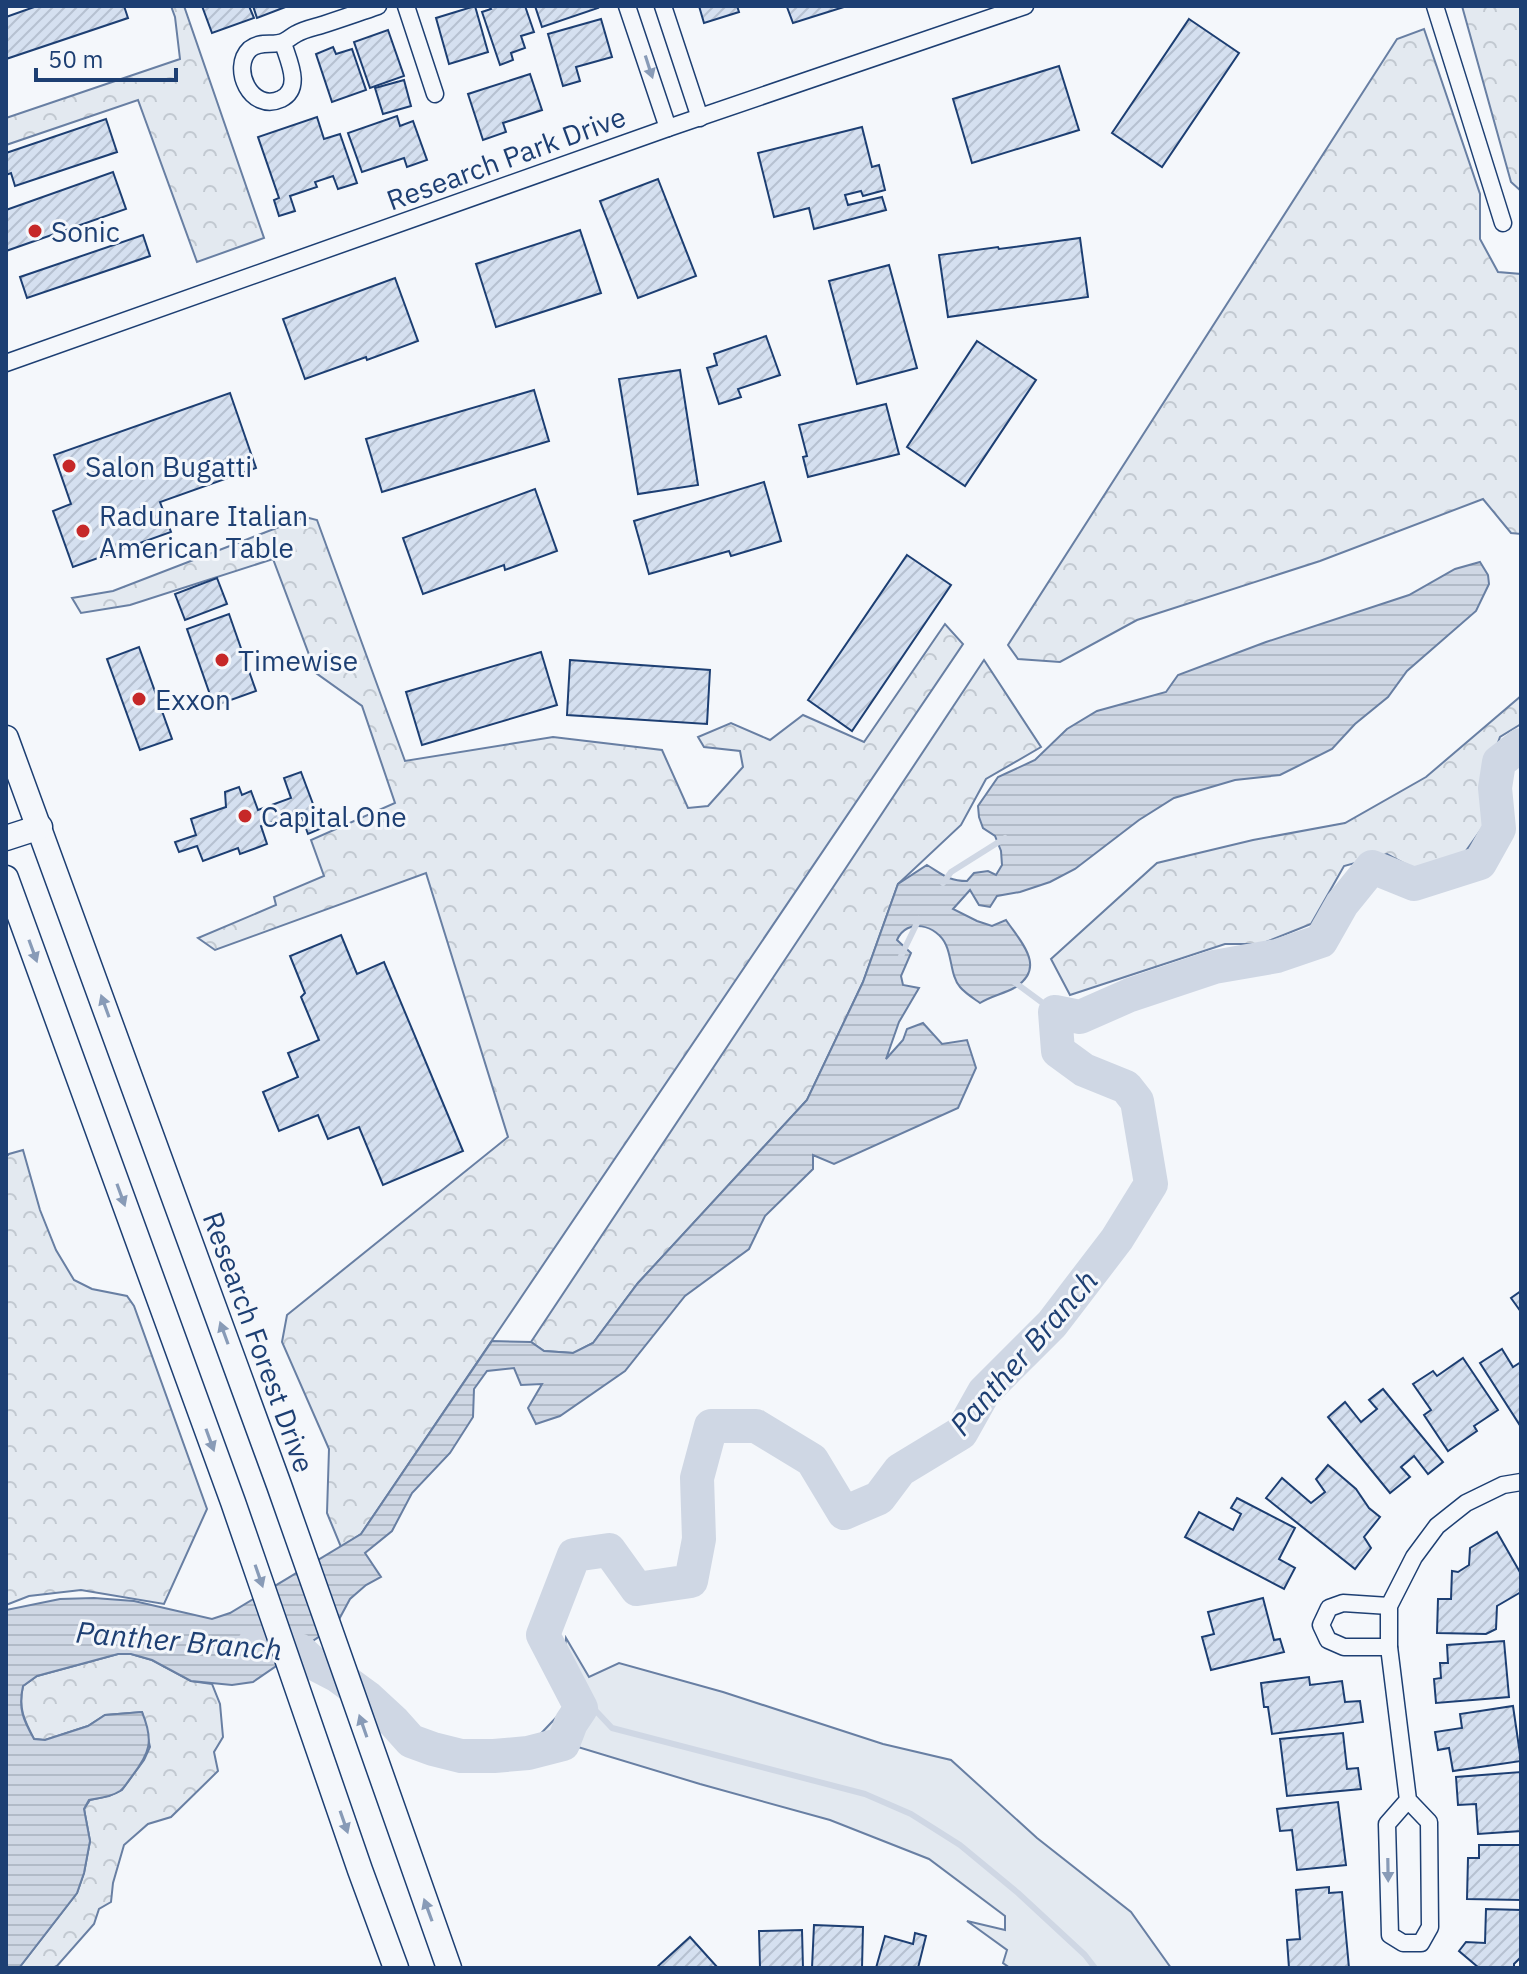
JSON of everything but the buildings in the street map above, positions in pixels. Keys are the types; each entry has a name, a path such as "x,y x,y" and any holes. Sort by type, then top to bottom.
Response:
{"main road":[{"name":"Research Forest Drive","path":"6,738 17,799 40,827 279,1485 449,1968"},
{"path":"6,838 40,827"},
{"path":"6,878 233,1502 396,1968"}],"street":[{"path":"283,43 297,33 378,6"},
{"path":"406,6 435,94"},
{"path":"627,6 668,128"},
{"path":"663,6 700,118"},
{"name":"Research Park Drive","path":"6,363 668,128 1025,6"},
{"path":"1435,6 1503,223"},
{"path":"1408,1800 1387,1824 1390,1935 1403,1943 1421,1943 1430,1927 1429,1822 1408,1800 1389,1647 1389,1606 1414,1557 1437,1526 1466,1503 1503,1485 1521,1482"},
{"path":"1389,1606 1343,1603 1329,1608 1321,1625 1328,1640 1344,1647 1389,1647"}],"green space":[{"path":"171,6 184,6 264,238 197,262 138,100 6,145 6,118 180,59"},
{"path":"1462,6 1521,6 1521,191 1511,182"},
{"path":"1424,29 1480,194 1480,239 1498,272 1521,274 1521,534 1511,533 1483,499 1320,561 1137,620 1060,662 1018,659 1008,645 1397,39"},
{"path":"305,517 317,520 405,761 553,737 662,750 688,808 708,806 743,767 740,751 704,747 698,737 731,723 770,740 803,715 864,742 945,624 963,644 361,1534 341,1547 327,1513 329,1449 282,1342 287,1315 508,1137 426,873 215,950 198,938 276,905 274,897 324,876 311,840 395,803 362,706 316,673 273,559 130,605 81,613 72,598 113,591"},
{"path":"984,660 1041,747 986,779 961,825 898,884 863,982 807,1100 638,1283 593,1343 574,1353 544,1351 531,1342"},
{"path":"1521,696 1521,724 1500,737 1485,780 1485,824 1458,862 1418,871 1387,854 1344,866 1311,924 1261,944 1225,944 1070,995 1051,959 1157,863 1253,840 1345,823 1426,777"},
{"path":"23,1150 40,1210 56,1250 74,1280 92,1289 127,1296 134,1306 207,1509 164,1604 81,1590 29,1596 6,1605 6,1157"},
{"path":"566,1638 589,1677 619,1663 723,1692 883,1744 951,1760 1037,1838 1131,1912 1171,1968 1010,1968 1003,1963 1007,1950 967,1921 1005,1930 1005,1916 929,1859 830,1820 578,1747 534,1755 530,1745 568,1705 549,1657 564,1658"},
{"path":"118,1654 152,1660 191,1681 212,1684 220,1704 223,1737 214,1752 218,1771 171,1817 148,1824 124,1845 111,1902 99,1909 94,1924 57,1966 19,1968 77,1893 90,1841 84,1809 90,1800 122,1790 150,1747 142,1712 105,1715 88,1726 45,1740 34,1739 23,1714 23,1686 37,1676"}],"water":[{"path":"1480,562 1488,575 1489,584 1476,611 1407,671 1388,697 1355,724 1332,749 1280,775 1235,780 1174,798 1139,820 1075,869 1050,882 997,896 990,907 979,905 970,890 953,909 992,926 1006,920 1024,945 1030,963 1029,972 1014,988 980,1003 957,983 942,938 922,926 908,928 902,933 897,940 911,953 901,976 903,985 919,988 899,1022 886,1059 903,1040 907,1029 923,1023 942,1044 967,1040 976,1068 958,1108 834,1164 813,1155 813,1169 765,1216 749,1249 685,1296 625,1371 560,1416 536,1424 528,1408 542,1384 521,1385 514,1368 487,1371 474,1389 473,1417 450,1453 412,1493 392,1531 365,1553 381,1577 350,1599 336,1625 253,1682 232,1685 191,1681 152,1660 118,1654 37,1676 23,1686 22,1714 34,1739 45,1740 88,1726 105,1715 142,1712 149,1739 143,1760 123,1788 113,1795 89,1800 84,1809 90,1841 77,1893 19,1968 6,1968 6,1610 60,1599 94,1598 134,1601 212,1619 230,1613 361,1534 492,1341 531,1342 544,1351 573,1353 593,1343 638,1283 807,1100 863,982 898,884 927,865 950,878 967,881 974,873 988,871 996,875 1002,865 995,836 983,828 978,806 998,777 1035,760 1067,729 1097,711 1166,692 1178,675 1409,595 1455,569"}],"waterway":[{"name":"Panther Branch","path":"255,1643 299,1650 313,1663 338,1676 368,1698 411,1741 433,1749 461,1756 494,1756 528,1753 563,1744 581,1708 543,1635 574,1555 609,1550 637,1589 691,1581 699,1539 697,1478 711,1426 756,1426 812,1460 844,1513 879,1498 900,1470 961,1433 984,1392 1052,1324 1117,1239 1151,1184 1137,1101 1126,1087 1084,1070 1058,1051 1055,1012 1080,1017 1130,995 1214,967 1277,956 1321,941 1342,904 1372,867 1414,884 1480,863 1499,829 1495,788 1499,762 1521,745"},
{"path":"943,883 951,872 1005,838"},
{"path":"901,956 919,919"},
{"path":"1013,981 1055,1012"},
{"path":"581,1708 596,1711 612,1728 865,1794 911,1814 960,1845 1018,1893 1095,1968"}],"place":[{"name":"Sonic","path":"35,231"},
{"name":"Salon Bugatti","path":"69,466"},
{"name":"Radunare Italian American Table","path":"83,531"},
{"name":"Timewise","path":"222,660"},
{"name":"Exxon","path":"139,699"},
{"name":"Capital One","path":"245,816"}]}
